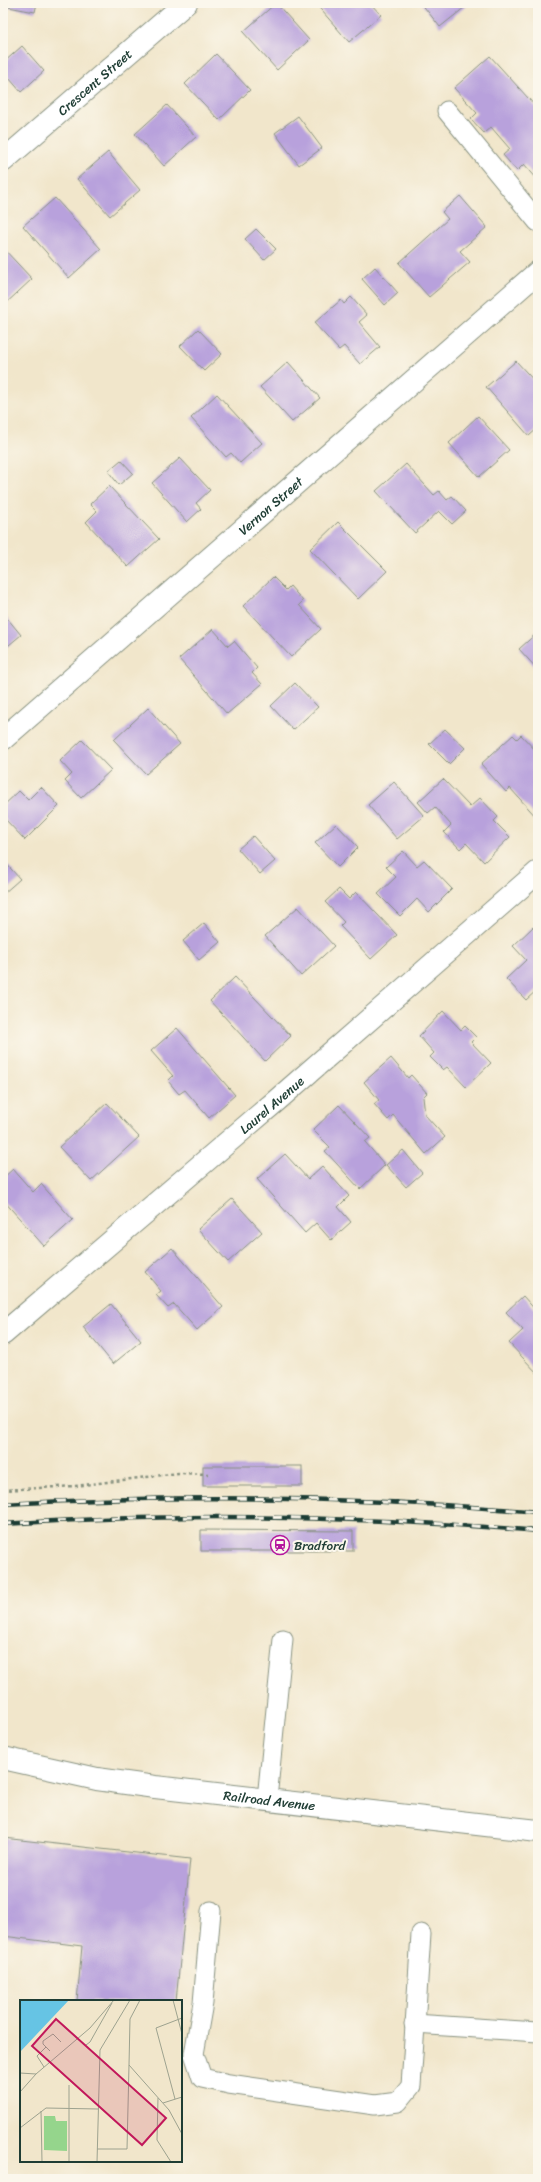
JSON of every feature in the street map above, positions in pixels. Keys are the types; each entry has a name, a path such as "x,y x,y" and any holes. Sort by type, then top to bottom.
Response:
{"street":[{"name":"Crescent Street","path":"3,160 186,3"},
{"name":"Vernon Street","path":"3,739 538,272"},
{"name":"Laurel Avenue","path":"3,1334 276,1101 538,872"},
{"name":"Railroad Avenue","path":"3,1758 97,1779 538,1831"}],"lane":[{"path":"447,111 538,222"},
{"path":"266,1800 284,1639"},
{"path":"211,1911 202,2003 194,2054 202,2078 229,2084 375,2105 398,2102 411,2086 421,1934"},
{"path":"414,2024 538,2032"}],"path":[{"path":"3,1490 76,1486 179,1473 208,1474"}],"building":[{"path":"3,3 37,3 35,12 3,6"},
{"path":"276,3 309,40 277,70 243,32"},
{"path":"315,3 370,3 381,15 349,42"},
{"path":"421,3 470,3 440,27"},
{"path":"22,46 44,71 21,92 3,71 3,63"},
{"path":"216,54 250,90 219,120 185,84"},
{"path":"490,56 538,109 538,180 524,164 517,171 503,155 510,149 491,127 484,133 471,119 477,113 454,88"},
{"path":"167,105 196,137 164,166 135,134"},
{"path":"298,116 322,148 299,165 275,133"},
{"path":"108,152 140,190 110,216 77,179"},
{"path":"460,196 487,227 460,251 470,262 429,297 399,263 448,219 442,212"},
{"path":"55,198 101,249 69,278 23,226"},
{"path":"256,229 276,249 264,260 245,239"},
{"path":"3,248 32,279 3,306"},
{"path":"375,267 398,293 385,305 362,279"},
{"path":"351,297 367,315 359,322 380,347 360,364 344,346 339,350 314,323 341,300 344,304"},
{"path":"198,329 222,354 204,371 180,346"},
{"path":"516,361 538,385 538,428 529,436 486,387"},
{"path":"288,362 320,398 292,422 260,387"},
{"path":"217,394 262,443 240,463 231,453 226,457 191,418"},
{"path":"478,416 509,450 479,477 449,443"},
{"path":"180,458 210,490 196,503 201,509 187,522 152,483"},
{"path":"121,460 133,473 119,485 108,471"},
{"path":"406,464 434,495 439,491 447,500 452,496 466,511 452,524 439,511 415,533 376,491"},
{"path":"109,486 159,539 128,567 86,522 97,511 90,504"},
{"path":"338,522 387,571 358,599 310,549"},
{"path":"273,577 286,590 290,586 303,601 299,605 321,629 291,657 243,606"},
{"path":"3,613 21,635 3,650"},
{"path":"213,629 228,646 234,641 257,668 252,673 262,684 227,714 179,659"},
{"path":"538,632 538,670 519,649"},
{"path":"295,683 318,707 293,730 271,706"},
{"path":"148,708 180,744 146,774 114,740"},
{"path":"445,729 465,748 449,764 429,744"},
{"path":"513,735 517,739 521,735 538,753 538,819 510,788 506,792 481,764"},
{"path":"82,740 111,770 81,798 65,781 72,774 60,761"},
{"path":"443,779 470,807 480,798 498,817 494,821 510,837 484,862 466,843 460,849 444,832 451,825 435,807 428,813 418,802"},
{"path":"394,782 424,816 397,839 368,805"},
{"path":"41,787 59,806 25,840 3,817 3,806 19,791 28,800"},
{"path":"336,824 358,847 338,867 315,843"},
{"path":"253,836 275,861 260,874 238,849"},
{"path":"403,851 417,866 424,860 452,889 429,912 417,899 400,916 378,894 396,877 386,867"},
{"path":"3,860 20,879 3,894"},
{"path":"339,889 349,899 356,892 397,935 371,959 340,926 344,922 325,902"},
{"path":"298,907 334,946 301,976 265,936"},
{"path":"204,923 220,942 199,960 183,941"},
{"path":"533,927 538,933 538,989 526,1000 506,979 526,960 513,946"},
{"path":"235,977 291,1036 265,1061 210,1001"},
{"path":"443,1011 461,1030 465,1026 476,1037 471,1042 491,1063 466,1087 447,1067 443,1070 430,1057 434,1053 419,1036"},
{"path":"177,1028 235,1095 209,1118 185,1090 179,1094 168,1081 173,1076 151,1051"},
{"path":"391,1058 408,1078 411,1075 427,1093 423,1097 425,1115 445,1137 426,1154 393,1115 388,1120 374,1104 379,1100 364,1082"},
{"path":"107,1103 139,1137 91,1181 59,1147"},
{"path":"339,1105 370,1138 365,1142 385,1165 360,1189 325,1151 330,1147 313,1130"},
{"path":"403,1150 422,1173 406,1187 386,1165"},
{"path":"285,1154 308,1179 322,1166 349,1196 338,1207 351,1222 331,1240 316,1223 305,1233 257,1179"},
{"path":"13,1169 33,1192 41,1184 73,1220 44,1246 3,1200 3,1178"},
{"path":"232,1199 262,1232 228,1262 198,1229"},
{"path":"172,1248 223,1307 197,1330 174,1304 168,1308 156,1295 161,1291 145,1272"},
{"path":"523,1296 538,1313 538,1374 509,1343 523,1330 506,1312"},
{"path":"111,1304 141,1341 113,1364 83,1327"},
{"path":"203,1466 302,1466 302,1486 203,1486"},
{"path":"201,1530 353,1531 353,1551 201,1551"},
{"path":"3,1838 190,1859 176,2000 77,2000 82,1946 3,1936"}],"railway":[{"path":"3,1504 204,1498 337,1500 538,1512"},
{"path":"3,1524 137,1518 270,1517 404,1522 538,1531"}],"place":[{"name":"Bradford","path":"280,1545"}]}
